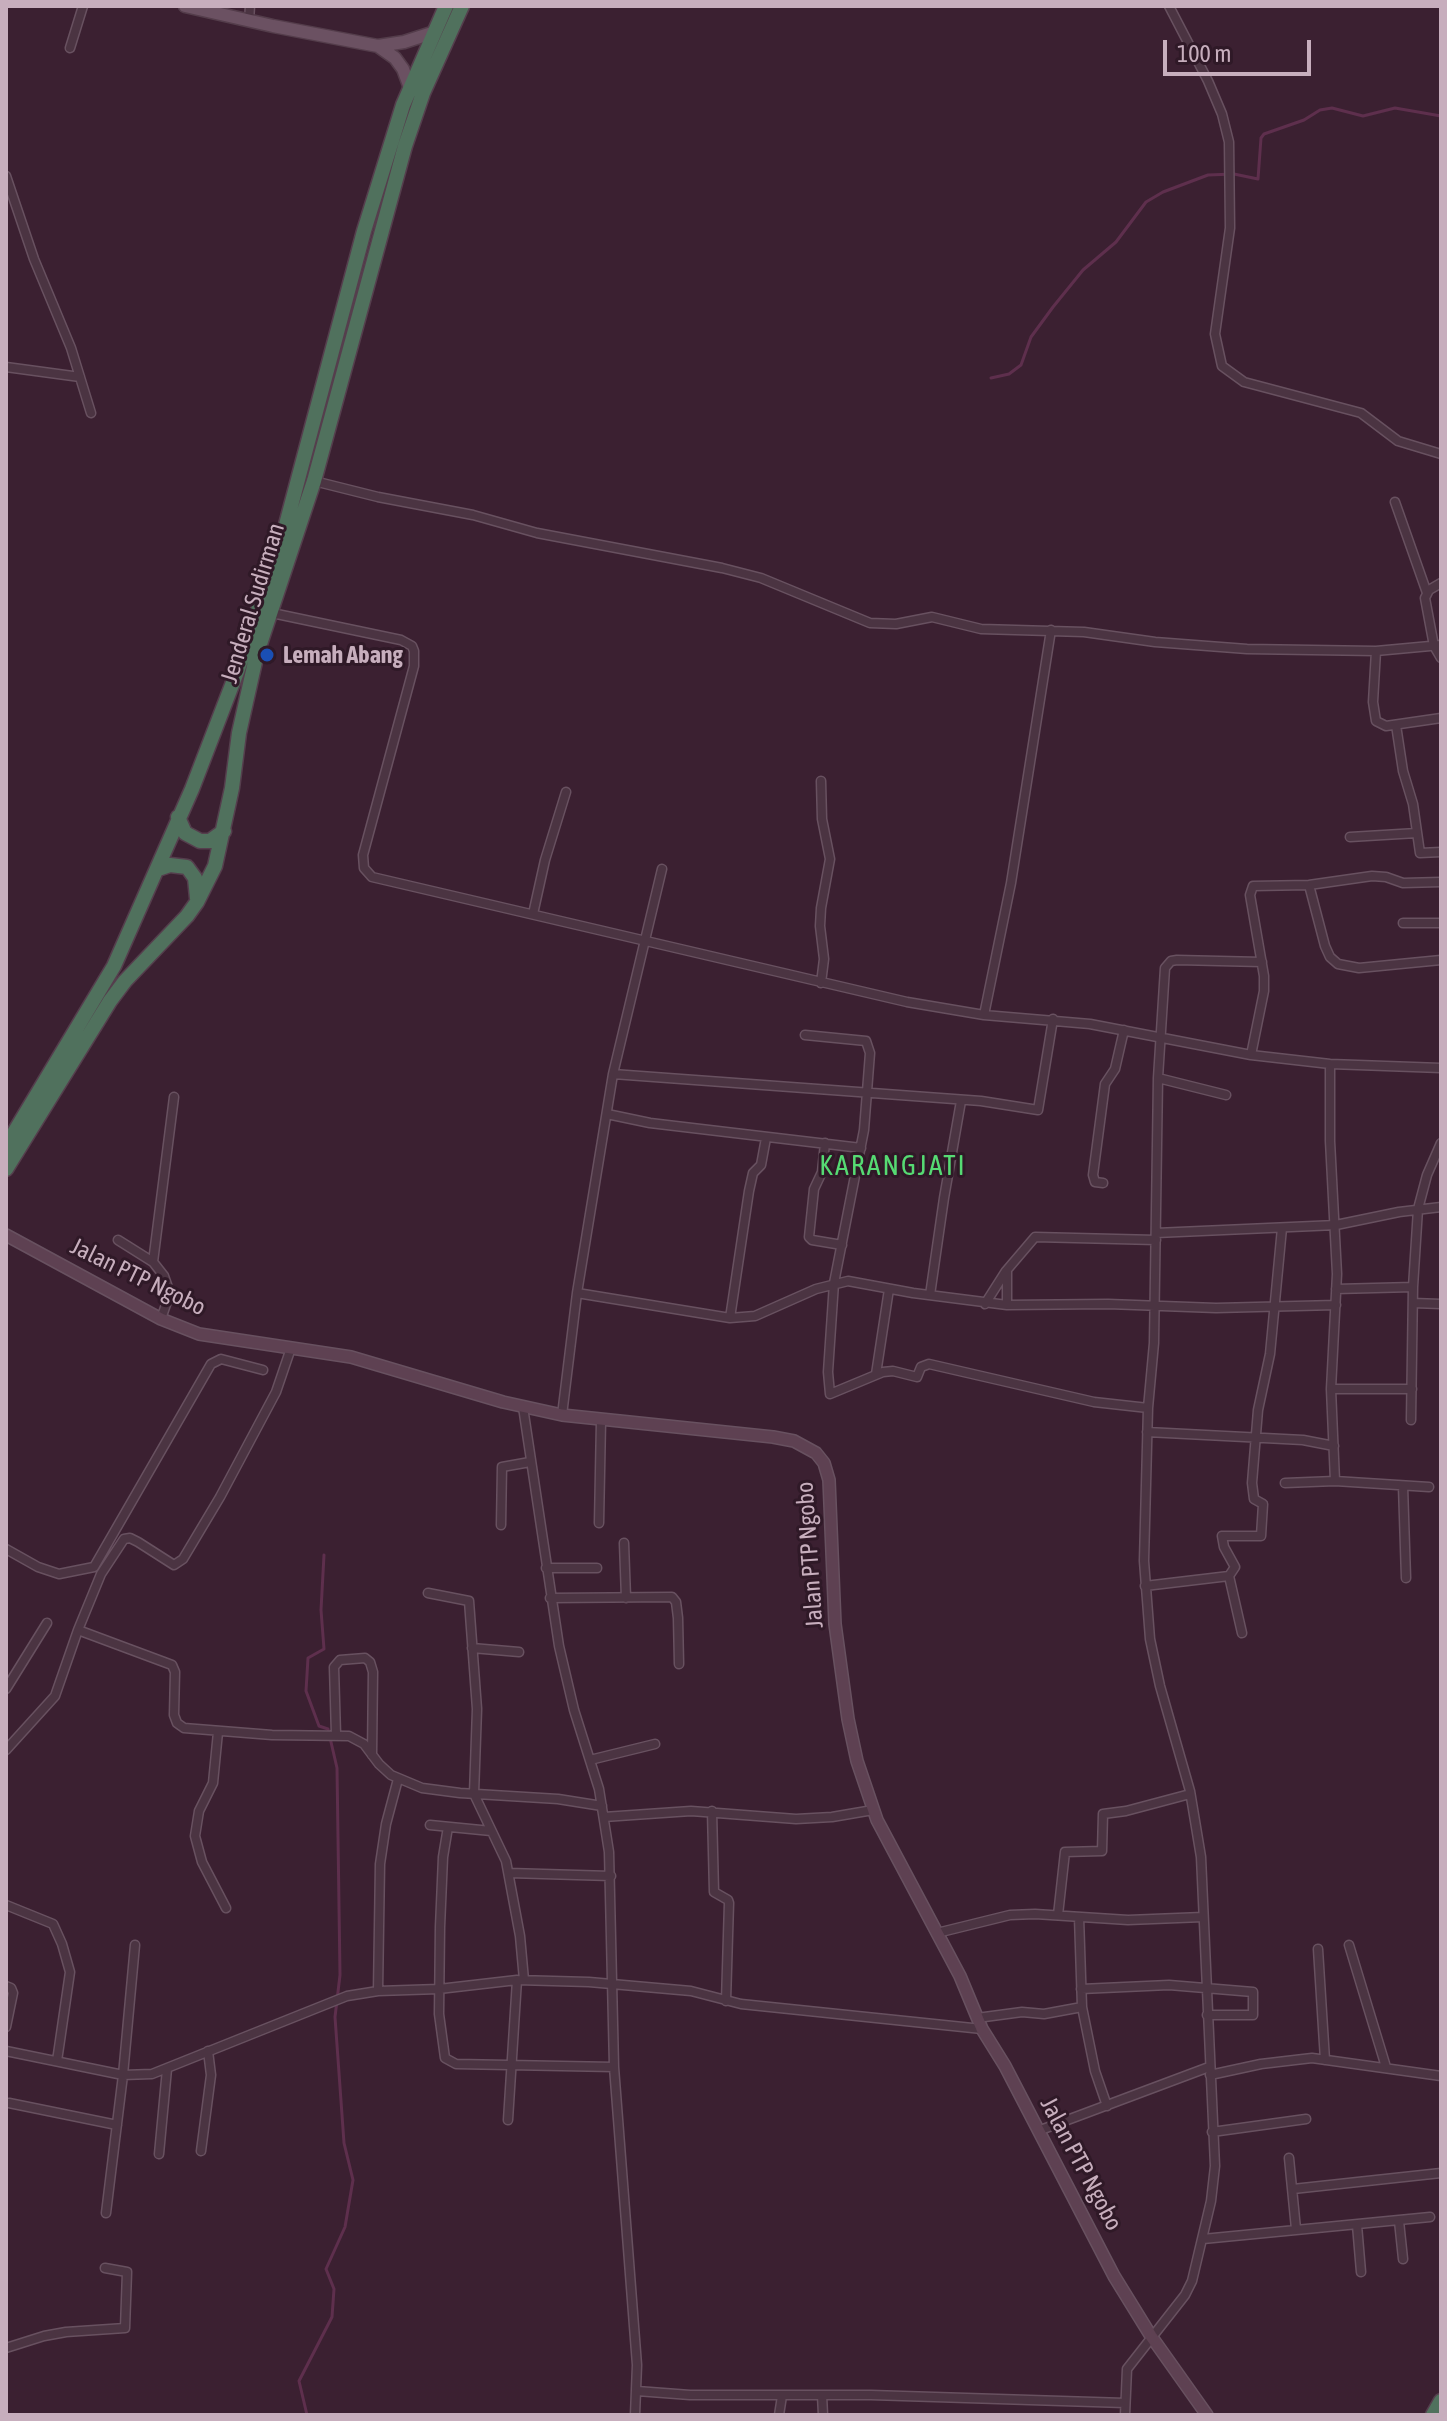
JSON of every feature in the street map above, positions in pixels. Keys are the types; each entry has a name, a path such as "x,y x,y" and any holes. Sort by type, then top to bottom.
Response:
{"highway":[{"name":"Jenderal Sudirman","path":"6,1146 114,966 192,789 237,672 286,524 364,231 410,88 446,6"},
{"name":"Jenderal Sudirman","path":"6,1169 117,991 197,902 215,866 257,653 314,481 405,146 423,93 462,6"},
{"path":"178,817 185,833 200,841 210,841 224,831"},
{"path":"158,869 178,864 187,867 195,878 197,902"},
{"path":"1433,2415 1441,2401"}],"main road":[{"path":"185,6 378,46 432,33"},
{"path":"378,46 395,58 410,88"},
{"name":"Jalan PTP Ngobo","path":"6,1235 161,1319 199,1334 367,1361 523,1407 562,1415 773,1437 802,1444 820,1457 830,1489 835,1624 845,1704 857,1761 873,1810 960,1976 980,2024 1114,2276 1151,2336 1207,2415"}],"street":[{"path":"70,48 83,6"},
{"path":"249,21 250,6"},
{"path":"1169,6 1208,81 1222,114 1229,142 1230,228 1215,334 1222,366 1234,377 1260,387 1361,413 1398,441 1441,454"},
{"path":"6,176 10,203 80,377 91,413"},
{"path":"6,367 80,377"},
{"path":"314,481 473,515 550,536 733,570 761,578 870,623 896,624 932,617 981,629 1051,630 1200,646 1376,651 1438,646"},
{"path":"1395,502 1427,593 1441,658"},
{"path":"1427,593 1441,583"},
{"path":"272,613 401,640 412,646 414,651 414,666 363,855 364,868 372,877 907,1002 984,1015 1053,1019 1251,1055 1330,1064 1441,1068"},
{"path":"984,1015 1011,883 1051,630"},
{"path":"1376,651 1374,716 1381,725 1441,718"},
{"path":"1396,725 1420,853 1441,852"},
{"path":"821,781 822,819 830,859 821,908 824,959 821,983"},
{"path":"533,914 545,860 566,792"},
{"path":"1350,837 1417,833"},
{"path":"562,1415 577,1293 613,1074 662,869"},
{"path":"1251,1055 1264,991 1251,888 1255,885 1309,885 1372,876 1403,883 1441,882"},
{"path":"1309,885 1325,946 1338,964 1359,968 1441,960"},
{"path":"1403,923 1441,923"},
{"path":"1125,2415 1127,2369 1188,2289 1203,2239 1213,2186 1200,1846 1190,1794 1154,1658 1145,1586 1143,1537 1154,1343 1158,1078 1165,968 1171,961 1262,962"},
{"path":"613,1074 663,1080 790,1086 1039,1109 1053,1019"},
{"path":"1103,1183 1095,1182 1093,1175 1105,1084 1115,1069 1124,1030"},
{"path":"805,1035 866,1041 871,1060 861,1148 834,1283 828,1372 830,1394 876,1374 893,1371 917,1377 924,1364 941,1365 1094,1402 1148,1408"},
{"path":"1330,1064 1330,1141 1336,1225 1336,1305 1331,1389 1335,1481"},
{"path":"1158,1078 1226,1095"},
{"path":"153,1262 174,1097"},
{"path":"930,1295 961,1101"},
{"path":"607,1114 650,1123 861,1148"},
{"path":"730,1318 749,1191 753,1173 761,1165 766,1138"},
{"path":"825,1143 822,1172 814,1189 809,1237 842,1245"},
{"path":"1411,1420 1413,1287 1418,1209 1427,1175 1441,1143"},
{"path":"985,1304 1006,1271 1035,1237 1156,1236 1336,1225 1441,1207"},
{"path":"1242,1633 1229,1576 1235,1567 1224,1547 1222,1536 1261,1536 1263,1528 1263,1504 1252,1494 1258,1410 1270,1354 1282,1228"},
{"path":"118,1240 153,1262 164,1276 170,1293 161,1319"},
{"path":"1006,1271 1007,1305"},
{"path":"577,1293 730,1318 755,1316 834,1283 848,1281 985,1304 1216,1308 1336,1305"},
{"path":"1336,1289 1413,1287"},
{"path":"876,1374 889,1289"},
{"path":"1413,1303 1441,1304"},
{"path":"6,1750 55,1696 101,1574 124,1539 138,1542 174,1565 183,1559 276,1392 291,1348"},
{"path":"6,1549 38,1567 59,1574 94,1567 211,1364 221,1359 263,1370"},
{"path":"1331,1389 1412,1389"},
{"path":"523,1407 550,1598 569,1692 602,1806 611,1876 614,2067 637,2391 635,2415"},
{"path":"599,1523 601,1421"},
{"path":"1147,1432 1303,1440 1334,1446"},
{"path":"501,1525 502,1467 530,1462"},
{"path":"1285,1483 1335,1481 1429,1487"},
{"path":"1403,1486 1406,1578"},
{"path":"624,1543 626,1598"},
{"path":"546,1568 597,1568"},
{"path":"1145,1586 1229,1576"},
{"path":"428,1593 469,1601 477,1709 474,1794 509,1873 520,1936 520,1980 510,2064 508,2120"},
{"path":"550,1598 672,1597 676,1602 679,1664"},
{"path":"6,1689 47,1623"},
{"path":"78,1630 172,1665 175,1672 174,1715 177,1723 184,1728 356,1738 384,1770 398,1779 433,1790 602,1806"},
{"path":"472,1648 519,1652"},
{"path":"335,1735 334,1667 340,1660 365,1658 373,1672 372,1755"},
{"path":"218,1732 213,1783 199,1811 195,1836 202,1862 226,1908"},
{"path":"590,1760 655,1744"},
{"path":"378,1991 381,1853 398,1779"},
{"path":"1058,1915 1065,1852 1102,1851 1103,1814 1190,1794"},
{"path":"604,1817 712,1811 796,1819 873,1810"},
{"path":"712,1811 714,1892 729,1903 726,2001"},
{"path":"430,1825 491,1831"},
{"path":"448,1827 443,1857 439,1989 442,2046 448,2061 456,2064 614,2067"},
{"path":"509,1873 611,1876"},
{"path":"6,1905 53,1924 62,1944 70,1972 57,2061"},
{"path":"937,1933 1010,1915 1128,1920 1203,1917"},
{"path":"1079,1917 1082,2007 1095,2071 1107,2106"},
{"path":"106,2213 135,1945"},
{"path":"1349,1945 1386,2067"},
{"path":"1318,1949 1325,2060"},
{"path":"6,2051 123,2075 152,2074 347,1996 520,1980 691,1991 726,2001 980,2024 1022,2012 1044,2014 1082,2007"},
{"path":"6,1986 11,1988 13,1996 6,2027"},
{"path":"1081,1989 1206,1987 1253,1992 1253,2015 1207,2015"},
{"path":"201,2151 211,2075 208,2051"},
{"path":"1038,2131 1209,2071 1293,2059 1386,2067 1441,2076"},
{"path":"159,2154 167,2069"},
{"path":"9,2103 117,2125"},
{"path":"1212,2132 1306,2119"},
{"path":"1289,2158 1296,2229"},
{"path":"1293,2189 1441,2173"},
{"path":"1203,2239 1430,2217"},
{"path":"1399,2221 1403,2259"},
{"path":"1357,2225 1361,2272"},
{"path":"6,2348 55,2334 125,2328 127,2272 105,2268"},
{"path":"637,2391 690,2395 822,2395 1125,2403"},
{"path":"822,2395 823,2415"},
{"path":"779,2415 782,2396"}],"waterway":[{"path":"991,378 1009,374 1021,365 1031,337 1083,270 1116,242 1146,202 1163,192 1208,175 1234,174 1258,179 1261,138 1264,134 1304,120 1320,110 1332,108 1363,116 1395,108 1441,116"},
{"path":"307,2415 299,2381 332,2317 334,2289 326,2269 345,2227 353,2180 344,2143 335,2017 340,1975 337,1768 328,1729 319,1726 306,1691 308,1658 324,1649 321,1610 324,1555"}],"place":[{"name":"Lemah Abang","path":"267,655"}],"district":[{"name":"KARANGJATI","path":"893,1166"}]}
